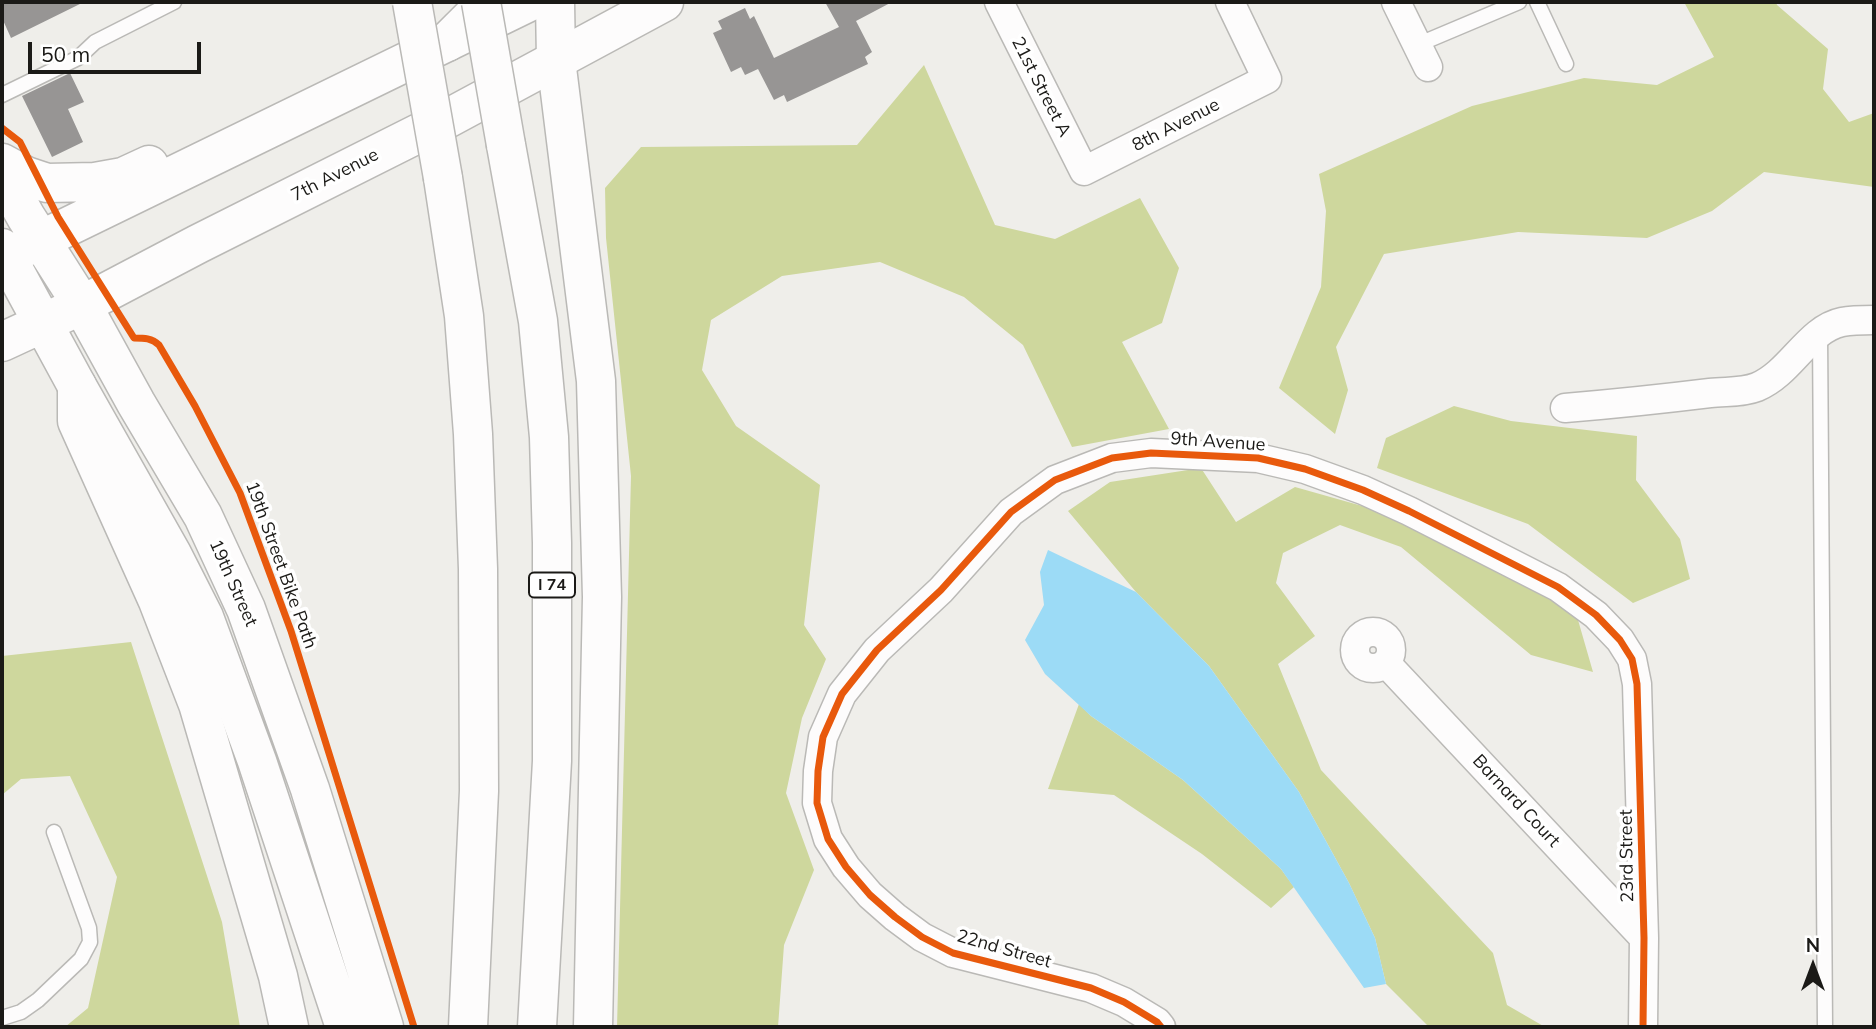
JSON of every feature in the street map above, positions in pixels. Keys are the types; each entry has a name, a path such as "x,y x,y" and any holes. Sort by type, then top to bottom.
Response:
{"main road":[{"path":"412,2 464,316 473,434 478,569 479,791 468,1027"},
{"name":"I 74","path":"481,2 538,321 549,437 552,761 537,1027"},
{"path":"447,42 487,2"},
{"path":"345,1027 257,761 204,617 172,554 3,255 42,239 529,2"},
{"path":"555,2 556,60 596,381 602,597 593,1027"},
{"name":"7th Avenue","path":"2,342 443,121 664,2"},
{"path":"2,163 26,176 47,183 95,182 123,177 197,144 216,141 241,142"},
{"name":"19th Street","path":"2,174 82,304 136,404 204,516 246,609 310,789 384,1027"},
{"path":"76,386 77,421 158,601 198,704 278,976 289,1027"}],"street":[{"name":"21st Street A","path":"999,2 1084,171"},
{"name":"8th Avenue","path":"1084,171 1268,79 1230,2"},
{"path":"1396,2 1422,55"},
{"path":"1564,408 1718,392 1734,393 1758,386 1776,375 1820,332 1840,322 1874,320"},
{"name":"9th Avenue","path":"877,650 941,590 1011,512 1055,480 1112,458 1151,453 1204,455 1258,458 1305,469 1363,490 1559,587 1596,615 1620,640 1632,659 1637,684"},
{"name":"22nd Street","path":"877,650 842,694 823,737 818,771 817,803 828,839 846,867 895,917 922,937 953,953 1091,988 1124,1002 1161,1027"},
{"name":"Barnard Court","path":"1386,663 1644,938"},
{"name":"23rd Street","path":"1637,684 1644,938 1643,1027"}],"lane":[{"path":"2,95 78,58 94,42 174,2"},
{"path":"1422,55 1519,2"},
{"path":"1537,2 1566,64"},
{"path":"1820,332 1825,1027"},
{"path":"2,1018 21,1012 38,1000 81,959 90,942 89,928 54,832"}],"green space":[{"path":"1684,2 1776,2 1828,49 1823,89 1849,122 1874,113 1874,187 1764,172 1712,211 1647,238 1518,232 1384,254 1336,347 1348,390 1335,434 1279,388 1321,287 1326,211 1319,174 1472,106 1584,78 1657,85 1714,57"},
{"path":"924,65 995,225 1055,239 1140,198 1179,268 1162,323 1122,342 1169,429 1072,447 1023,345 964,297 880,262 782,276 711,320 702,370 736,426 820,485 804,625 826,659 802,718 786,793 814,870 784,945 778,1027 617,1027 631,476 606,238 605,188 641,147 857,145"},
{"path":"1454,406 1511,421 1637,436 1636,480 1680,539 1690,579 1633,603 1528,524 1377,468 1386,438"},
{"path":"1201,468 1236,522 1295,487 1394,515 1576,613 1593,672 1531,655 1401,547 1340,525 1283,553 1276,583 1315,636 1278,664 1321,770 1493,953 1507,1005 1545,1027 1429,1027 1386,984 1375,938 1349,883 1299,792 1209,666 1136,592 1068,511 1110,482"},
{"path":"131,642 222,922 240,1027 65,1027 88,1008 117,877 70,776 21,779 2,795 2,656"},
{"path":"1079,704 1091,716 1183,780 1281,869 1294,887 1271,908 1202,854 1114,795 1048,789"}],"water":[{"path":"1048,550 1136,592 1209,666 1299,792 1349,883 1375,938 1386,984 1364,988 1281,869 1183,780 1091,716 1045,674 1025,640 1044,605 1040,572"}],"building":[{"path":"2,2 84,2 11,38 2,18"},
{"path":"825,2 892,2 856,21 872,52 865,57 868,64 787,102 784,95 774,100 758,69 745,75 741,67 731,72 713,33 722,29 718,21 745,8 750,19 754,16 774,58 839,27"},
{"path":"70,73 84,102 68,109 83,142 52,157 22,96"}],"cycle path":[{"name":"19th Street Bike Path","path":"2,128 20,142 58,217 134,338 144,338 159,345 195,406 240,493 291,631 414,1027"},
{"path":"1161,1027 1124,1002 1091,988 953,953 922,937 870,895 846,867 828,839 817,803 823,737 842,694 877,650 941,590 1011,512 1055,480 1112,458 1151,453 1258,458 1305,469 1363,490 1558,587 1596,615 1620,640 1632,659 1637,684 1644,938 1643,1027"}]}
